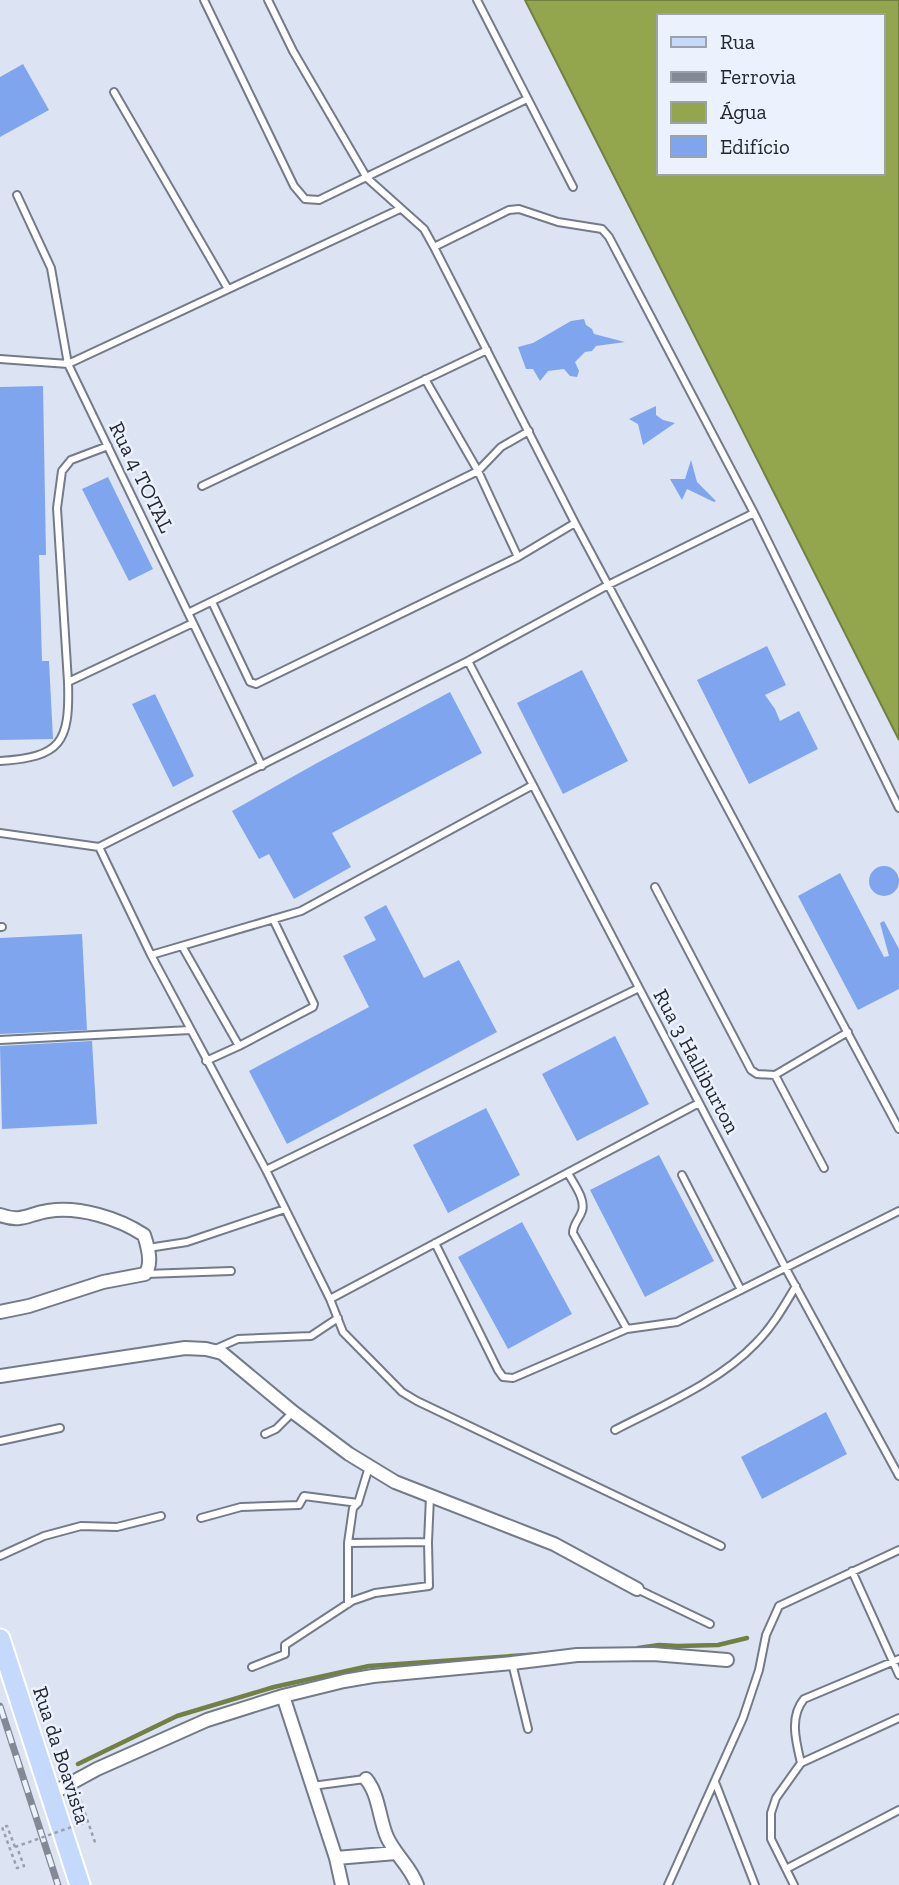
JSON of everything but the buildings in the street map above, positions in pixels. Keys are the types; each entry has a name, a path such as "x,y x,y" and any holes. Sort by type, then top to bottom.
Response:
{"main road":[{"name":"Rua da Boavista","path":"0,1639 80,1885"}],"street":[{"path":"0,1214 26,1219 48,1211 80,1210 144,1236 148,1248 149,1270 145,1274 103,1282 29,1306 0,1312"},
{"path":"0,1376 185,1348 222,1353 293,1412 369,1467 395,1482 554,1544 637,1588"},
{"path":"51,1794 174,1733 207,1720 283,1696 373,1675 577,1655 653,1654 727,1660"},
{"path":"283,1696 336,1858 342,1885"},
{"path":"366,1779 384,1830 417,1885"},
{"path":"336,1858 396,1853"}],"lane":[{"path":"204,0 294,186 305,200 319,200 527,99"},
{"path":"268,0 293,51 367,178 424,229 575,523 899,1129"},
{"path":"477,0 573,187"},
{"path":"114,92 228,289"},
{"name":"Rua 4 TOTAL","path":"16,195 51,268 68,364 262,766"},
{"path":"0,359 68,364 400,209"},
{"path":"434,247 509,210 519,209 558,222 602,229 609,237 754,513 899,808"},
{"path":"202,486 487,350"},
{"path":"425,379 478,471 518,557"},
{"path":"188,613 478,471 501,447 529,431"},
{"path":"0,761 31,759 51,751 66,724 69,710 68,682 57,508 62,471 71,460 107,446"},
{"path":"0,833 100,847 468,661 608,585 754,513"},
{"path":"212,602 250,682 256,684 518,557 575,523"},
{"path":"68,682 193,623"},
{"name":"Rua 3 Halliburton","path":"468,661 785,1267 899,1476"},
{"path":"151,955 300,911 533,785"},
{"path":"100,847 151,955 266,1170 330,1298 347,1339 402,1392 417,1401 722,1546"},
{"path":"654,887 751,1070 757,1074 775,1075 848,1032"},
{"path":"206,1061 313,1007 314,1004 273,919"},
{"path":"183,946 239,1046"},
{"path":"266,1170 639,988"},
{"path":"0,1040 190,1030"},
{"path":"775,1075 824,1168"},
{"path":"330,1298 699,1103"},
{"path":"568,1173 583,1204 573,1233 627,1329"},
{"path":"682,1175 741,1290"},
{"path":"148,1248 187,1242 285,1209"},
{"path":"435,1243 503,1377 513,1378 627,1329 677,1322 899,1211"},
{"path":"145,1274 231,1271"},
{"path":"615,1430 680,1396 731,1365 756,1344 774,1322 796,1286"},
{"path":"211,1351 238,1339 311,1336 338,1318"},
{"path":"265,1434 276,1429 293,1412"},
{"path":"0,1441 60,1428"},
{"path":"348,1604 348,1543 353,1508 358,1503 369,1467"},
{"path":"201,1518 241,1507 299,1505 304,1496 358,1503"},
{"path":"252,1667 285,1654 285,1645 348,1604 374,1594 429,1586 430,1497"},
{"path":"0,1556 44,1536 81,1526 117,1527 162,1516"},
{"path":"348,1543 428,1542"},
{"path":"668,1885 743,1718 759,1670 766,1635 779,1606 899,1550"},
{"path":"852,1572 896,1661 899,1675"},
{"path":"637,1588 710,1624"},
{"path":"801,1763 795,1729 796,1715 804,1699 896,1661"},
{"path":"512,1663 527,1729"},
{"path":"794,1885 771,1839 771,1813 776,1798 801,1763 899,1718"},
{"path":"312,1786 366,1779"},
{"path":"715,1782 755,1885"},
{"path":"786,1869 899,1810"}],"path":[{"path":"17,1848 83,1822 76,1801 80,1799 96,1845"},
{"path":"7,1826 17,1848 24,1866 17,1868 2,1828 7,1826"}],"water":[{"path":"525,0 899,0 899,740"}],"waterway":[{"path":"638,1648 659,1645 718,1645 747,1638"},
{"path":"78,1764 177,1716 274,1687 369,1666 542,1654"}],"railway":[{"path":"0,1706 58,1885"}]}
